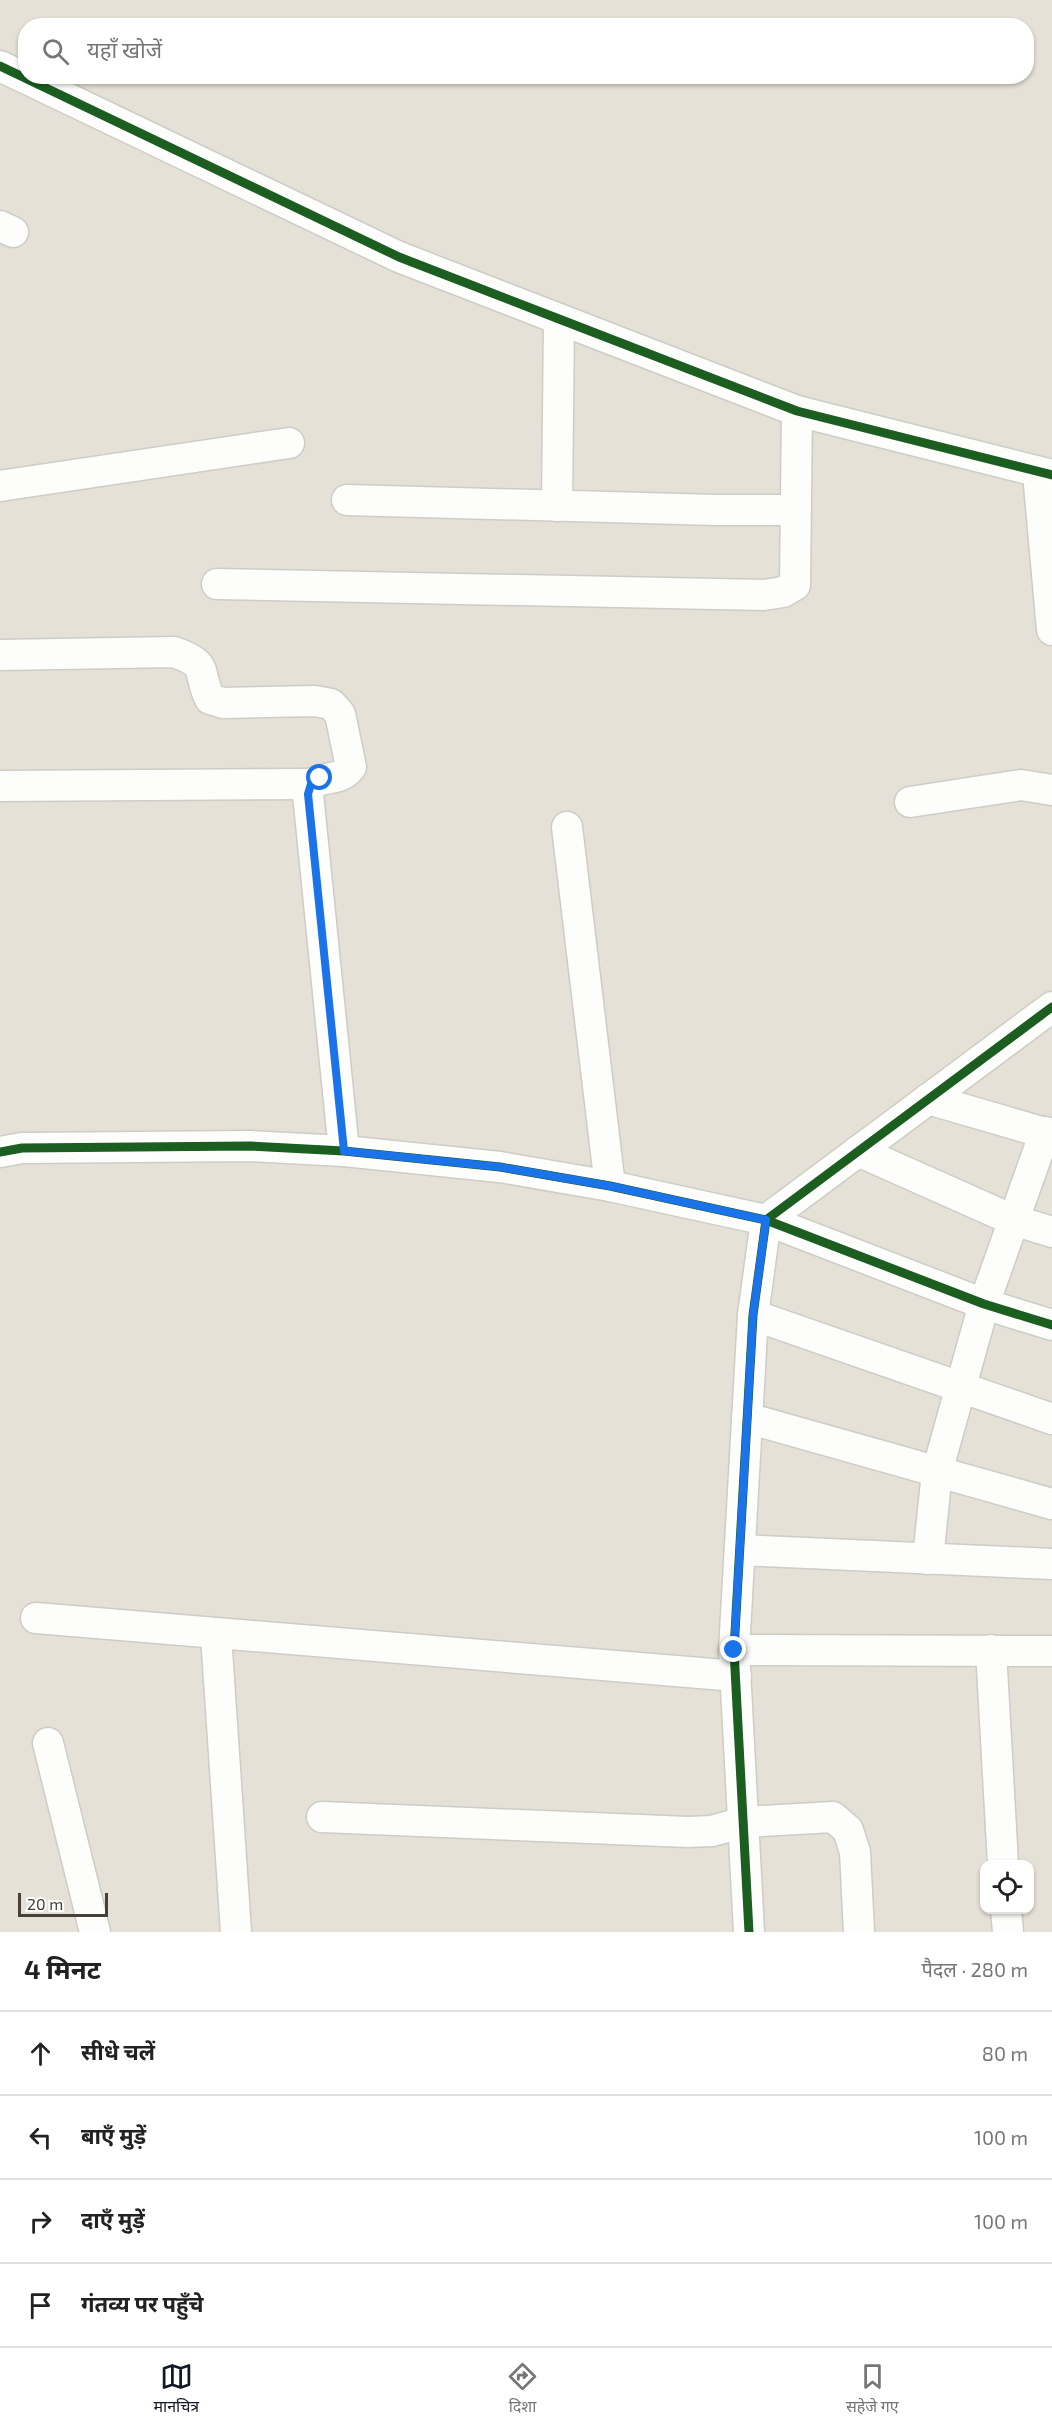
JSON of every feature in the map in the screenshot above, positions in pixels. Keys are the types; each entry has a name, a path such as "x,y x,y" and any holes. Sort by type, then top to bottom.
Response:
{"street":[{"path":"0,66 18,75"},
{"path":"38,84 399,257 559,319 797,411 1045,474 1052,630"},
{"path":"557,506 559,319"},
{"path":"217,584 764,595 783,592 795,585 797,411"},
{"path":"0,486 289,443"},
{"path":"347,500 795,510"},
{"path":"0,655 174,652 193,658 202,669 204,686 210,699 224,704 315,700 331,704 340,714 351,767 346,774 336,779 320,778 311,784 0,786"},
{"path":"311,784 308,794 309,806 344,1151"},
{"path":"910,802 1021,785 1052,790"},
{"path":"567,827 610,1186"},
{"path":"749,1932 735,1663 753,1315 766,1220 1052,1007"},
{"path":"928,1099 1048,1133 1013,1220 984,1304 937,1472 928,1559"},
{"path":"0,1152 22,1148 250,1146 344,1151 500,1167 610,1186 766,1220 984,1304 1052,1325"},
{"path":"858,1151 1013,1220 1052,1232"},
{"path":"753,1315 1052,1419"},
{"path":"747,1418 1052,1504"},
{"path":"740,1550 1052,1564"},
{"path":"36,1618 216,1635 735,1663 991,1650 1052,1652"},
{"path":"216,1635 236,1932"},
{"path":"991,1650 1004,1860"},
{"path":"48,1743 95,1932"},
{"path":"322,1817 688,1832 712,1831 744,1822 833,1817 848,1830 855,1852 859,1932"},
{"path":"1006,1914 1008,1932"}],"shaded area":[{"path":"0,0 1052,0 1052,1932 0,1932"}],"cycle path":[{"path":"0,66 18,75"},
{"path":"38,84 399,257 797,411 1052,475"},
{"path":"749,1932 734,1650 753,1315 766,1220 1052,1007"},
{"path":"0,1152 22,1148 250,1146 344,1151 500,1167 610,1186 766,1220 984,1304 1052,1325"}],"route":[{"path":"320,778 311,784 308,794 344,1151 500,1167 610,1186 766,1220 753,1315 734,1650"}]}
